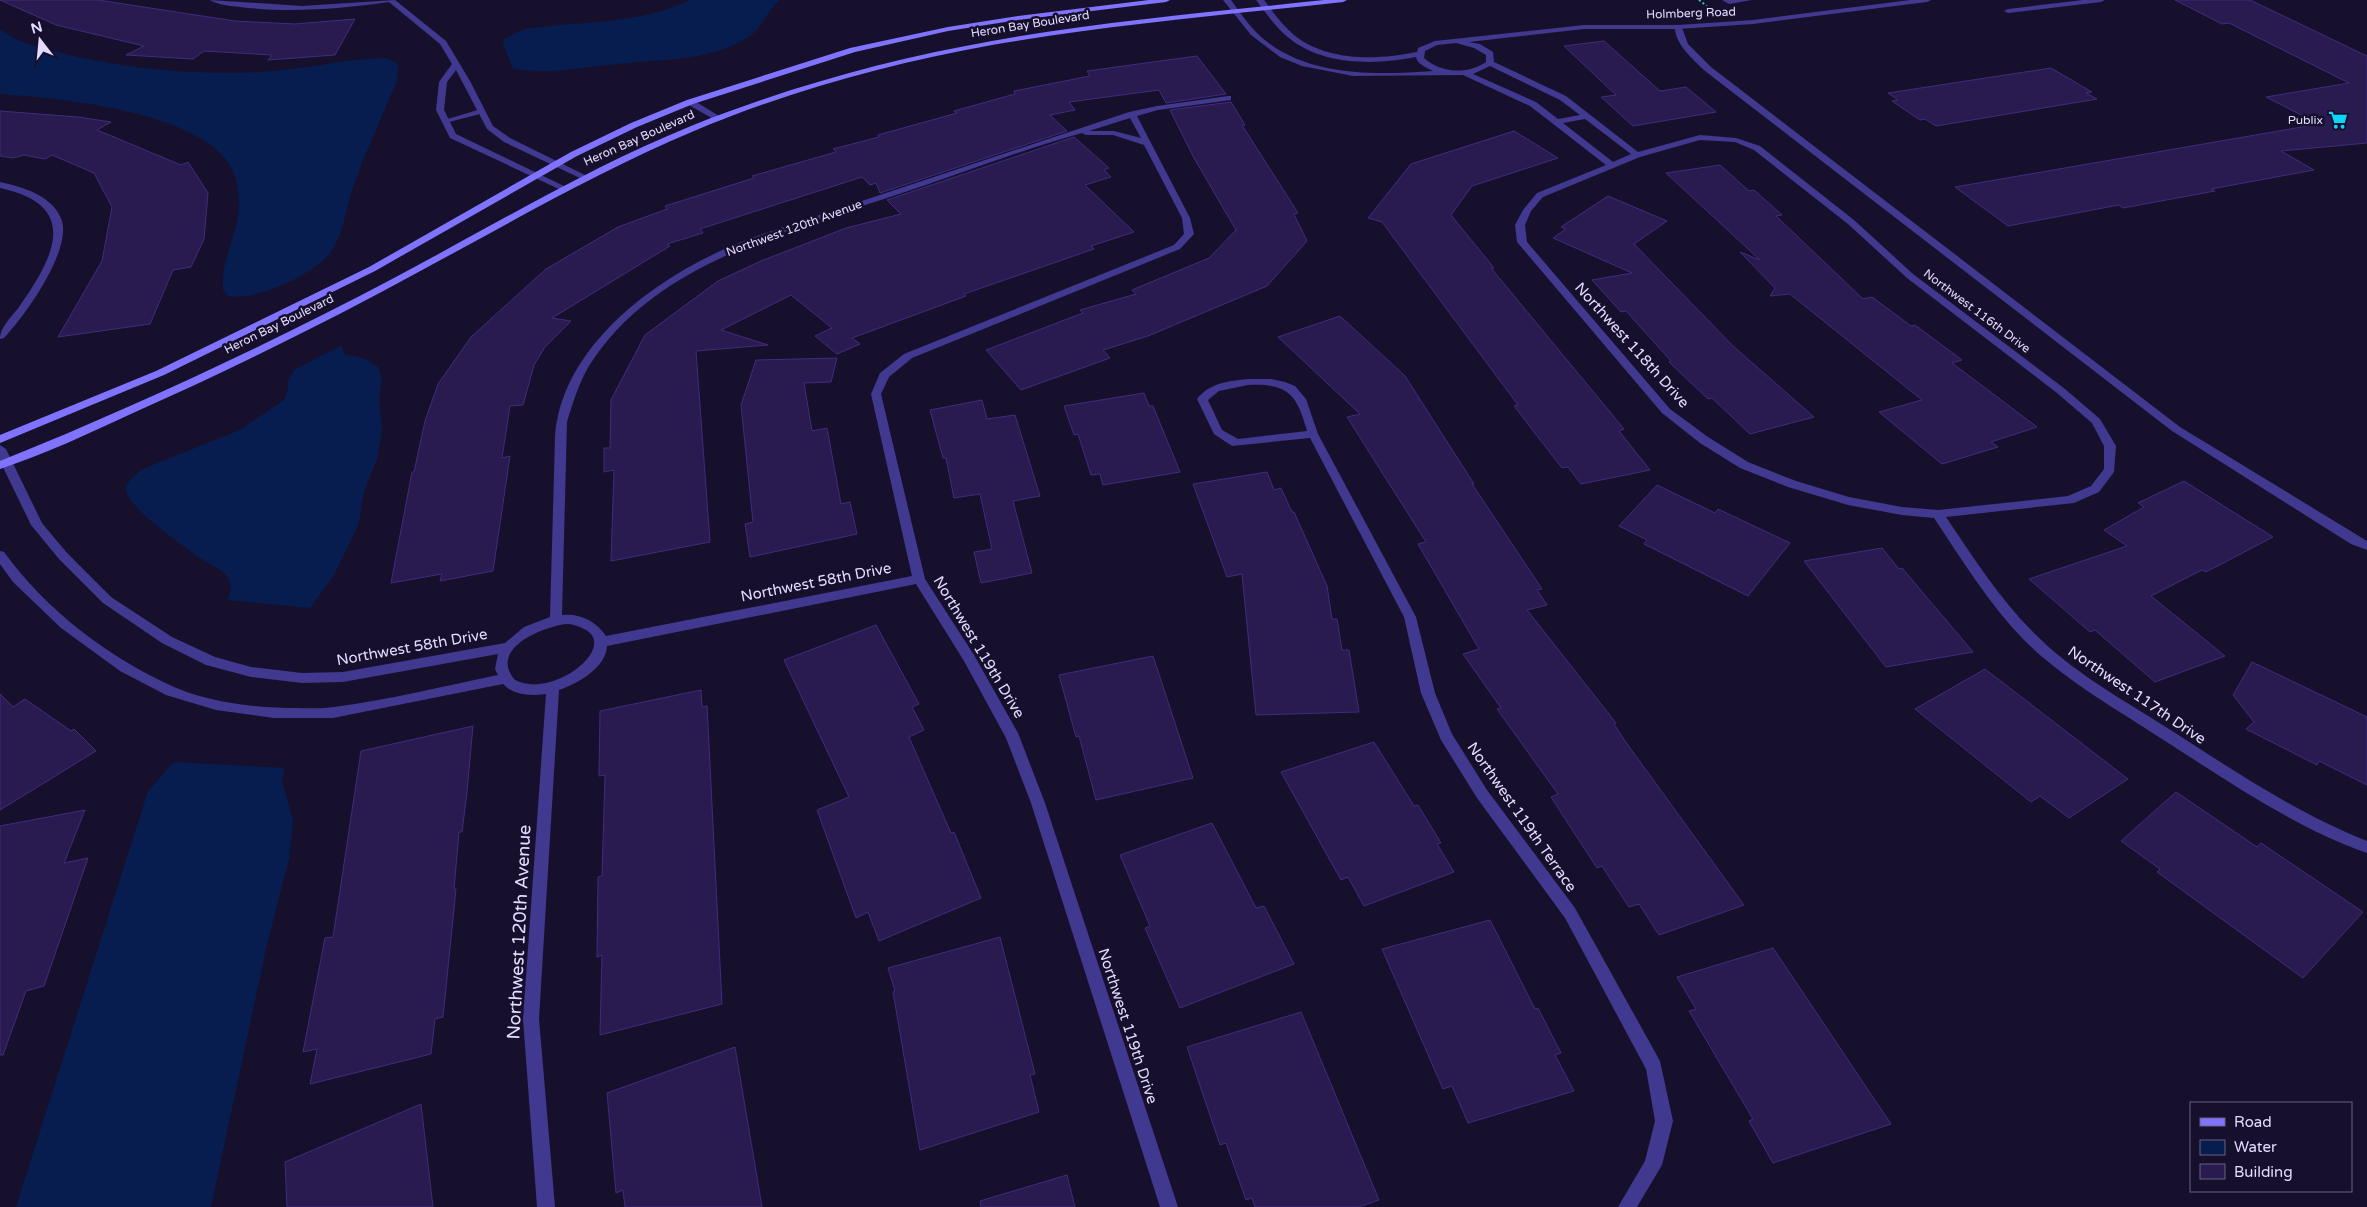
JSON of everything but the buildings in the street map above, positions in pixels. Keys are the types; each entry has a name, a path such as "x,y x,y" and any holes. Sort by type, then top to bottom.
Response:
{"street":[{"path":"214,0 286,9 354,5 390,0 443,43 490,127 507,140 585,177"},
{"name":"Heron Bay Boulevard","path":"0,439 160,373 372,269 557,163 634,125 690,102 792,68 898,44 948,29 1018,18 1166,0"},
{"path":"1227,0 1250,30 1264,44 1282,54 1310,65 1348,74 1378,76 1448,72 1465,73 1485,68 1490,63 1490,54 1477,46 1456,41"},
{"name":"Holmberg Road","path":"1260,0 1294,39 1334,55 1378,60 1419,54 1426,46 1456,41 1516,36 1547,30 1584,27 1678,27 1753,22 1927,0"},
{"name":"Heron Bay Boulevard","path":"3,463 190,383 326,318 585,177 674,137 809,88 911,56 1035,36 1343,0"},
{"path":"1726,0 1729,2 1748,0"},
{"path":"2008,11 2101,0"},
{"path":"1678,27 1678,34 1690,52 1708,69 2176,429 2355,541 2367,546"},
{"name":"Holmberg Road","path":"1490,54 1501,42 1516,36"},
{"path":"1419,54 1424,63 1430,67 1448,72"},
{"path":"1490,63 1563,98 1637,155"},
{"path":"456,64 443,82 440,110 453,136 564,188"},
{"path":"1465,73 1533,104 1611,165"},
{"name":"Northwest 120th Avenue","path":"556,620 562,423 573,389 593,352 624,319 656,292 693,268 729,250 1071,134 1157,108 1228,98"},
{"path":"690,102 720,119"},
{"path":"445,121 481,111"},
{"name":"Northwest 119th Drive","path":"1132,114 1186,218 1189,234 1177,247 908,356 884,375 876,394 920,578 969,658 1013,737 1038,803 1169,1207"},
{"path":"1557,122 1587,116"},
{"path":"1071,134 1114,133 1147,143"},
{"name":"Northwest 116th Drive","path":"1637,155 1700,137 1736,140 1757,148 1851,222 1910,276 2061,391 2096,422 2110,446 2110,469 2096,489 2070,500 1938,514"},
{"name":"Northwest 118th Drive","path":"1637,155 1540,195 1527,210 1520,225 1522,242 1666,411 1704,440 1744,465 1792,484 1875,506 1902,511 1938,514"},
{"path":"0,185 29,194 48,206 58,223 57,241 30,301 0,336"},
{"name":"Northwest 119th Terrace","path":"1313,434 1236,443 1218,432 1202,399 1215,388 1261,381 1279,383 1297,394 1306,411 1313,434 1410,617 1428,693 1446,736 1482,794 1570,913 1654,1067 1664,1121 1653,1165 1627,1207"},
{"name":"Northwest 58th Drive","path":"0,449 3,463 37,525 63,556 107,600 167,640 211,661 251,672 302,678 343,677 508,647"},
{"name":"Northwest 117th Drive","path":"1938,514 2007,614 2044,652 2084,682 2259,794 2312,824 2367,847"},
{"path":"0,556 17,579 65,625 124,667 171,691 216,705 274,713 333,713 506,679"},
{"name":"Northwest 58th Drive","path":"601,642 920,578"},
{"path":"573,619 587,623 597,631 601,642 598,655 588,669 572,681 553,688 534,691 517,688 506,679 501,670 502,659 508,647 529,630 556,620 573,619"},
{"name":"Northwest 120th Avenue","path":"546,1207 531,1019 553,688"}],"water":[{"path":"690,0 780,0 751,35 730,46 698,56 540,71 513,69 503,43 504,39 525,29 630,18 670,8"},
{"path":"0,30 20,41 49,50 108,63 169,71 260,72 385,58 396,62 398,68 397,80 351,193 341,231 330,253 311,270 283,285 253,294 228,296 223,290 224,270 237,224 239,201 235,175 220,153 196,136 165,122 130,112 58,99 0,94"},
{"path":"342,345 344,354 366,359 378,367 382,381 379,398 382,430 377,460 366,485 362,501 359,523 334,575 310,608 228,600 231,586 226,575 197,556 144,515 128,496 126,489 128,483 143,469 240,430 284,400 288,390 288,382 294,370"},
{"path":"174,762 284,768 282,781 293,821 289,859 267,944 211,1207 16,1207 148,791"}],"place":[{"name":"Publix","path":"2338,120"}]}
